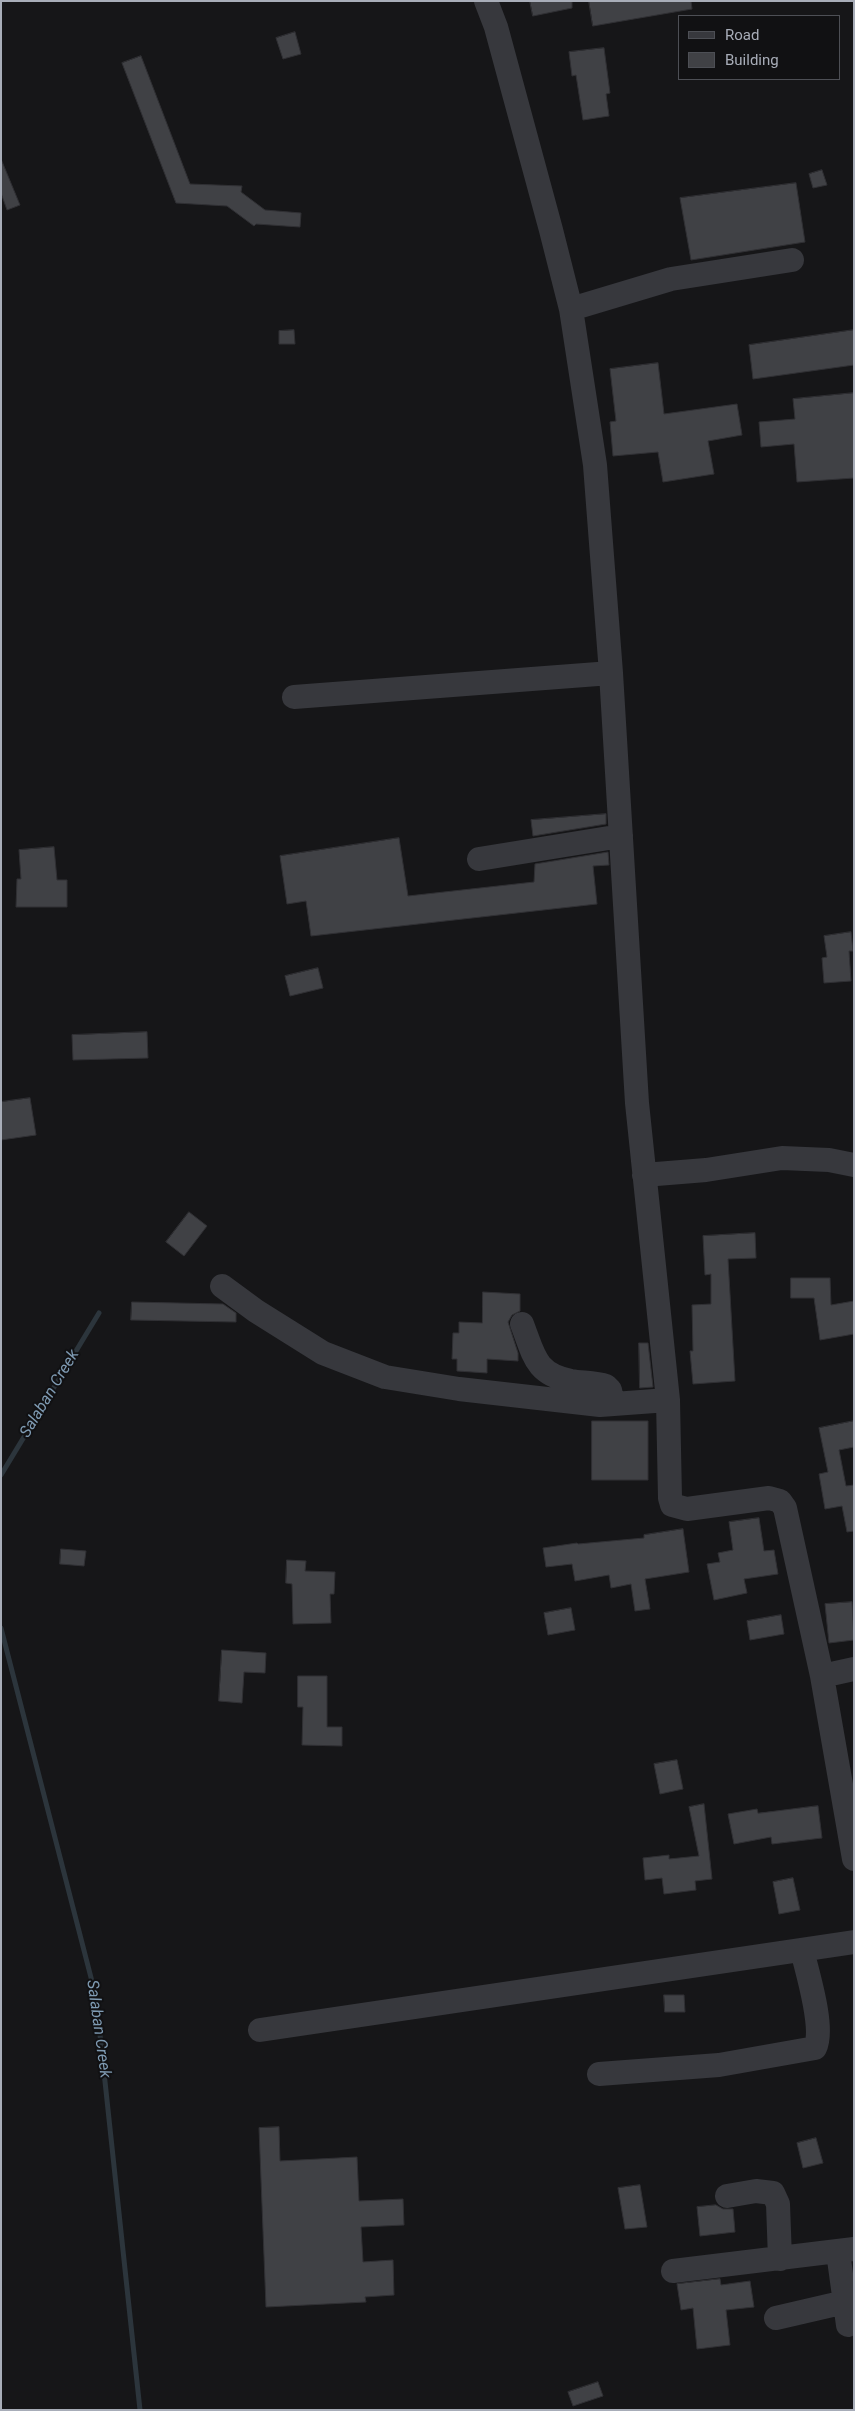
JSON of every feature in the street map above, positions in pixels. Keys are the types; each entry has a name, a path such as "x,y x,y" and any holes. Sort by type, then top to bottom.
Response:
{"street":[{"path":"486,1 496,27 549,220 571,309 595,465 611,673 637,1102 668,1400 670,1498 672,1505 688,1509 769,1498 780,1501 785,1508 846,1779 854,1860"},
{"path":"571,309 671,279 792,260"},
{"path":"294,697 611,673"},
{"path":"479,859 621,836"},
{"path":"644,1174 706,1170 782,1158 829,1160 854,1165"},
{"path":"222,1286 256,1311 323,1352 385,1377 459,1389 600,1405 668,1400"},
{"path":"522,1324 538,1362 549,1375 570,1381 606,1386 610,1390 613,1404"},
{"path":"822,1676 854,1670"},
{"path":"260,2030 854,1942"},
{"path":"599,2074 719,2065 805,2052 815,2048 817,2041 816,2015 802,1950"},
{"path":"727,2196 756,2191 773,2193 778,2204 780,2259"},
{"path":"673,2270 846,2251 846,2314 776,2318"}],"building":[{"path":"530,1 572,1 572,8 533,16"},
{"path":"589,1 691,1 692,9 593,26"},
{"path":"295,32 301,54 283,59 276,38"},
{"path":"604,48 610,93 606,94 609,116 583,120 576,75 572,76 569,52"},
{"path":"141,56 190,184 242,186 241,192 265,210 301,213 300,227 256,224 254,226 227,206 176,203 122,63"},
{"path":"1,159 20,205 7,210 1,193"},
{"path":"822,170 827,185 813,188 809,174"},
{"path":"796,183 805,242 691,260 680,198"},
{"path":"294,330 295,344 279,344 279,331"},
{"path":"854,330 854,365 753,379 749,345"},
{"path":"658,363 664,414 737,404 742,435 708,441 714,474 663,482 658,452 613,456 610,422 616,421 610,369"},
{"path":"854,393 854,478 797,482 794,444 761,447 759,422 795,419 793,399"},
{"path":"606,814 606,824 533,836 531,820"},
{"path":"399,838 408,896 534,882 535,864 608,852 609,865 593,866 597,904 311,936 306,901 287,904 280,856"},
{"path":"54,847 57,880 67,880 67,907 16,907 17,879 21,879 19,850"},
{"path":"851,932 853,951 849,951 851,981 824,983 822,958 827,957 824,936"},
{"path":"318,968 323,988 290,996 285,976"},
{"path":"147,1032 148,1058 73,1060 72,1035"},
{"path":"30,1098 36,1135 1,1140 1,1102"},
{"path":"189,1212 207,1226 184,1256 166,1242"},
{"path":"755,1233 756,1258 728,1259 735,1381 693,1384 690,1351 693,1351 692,1305 711,1304 711,1274 705,1275 703,1236"},
{"path":"791,1278 830,1278 831,1305 854,1301 854,1334 820,1340 814,1298 791,1298"},
{"path":"483,1292 520,1294 520,1311 512,1315 508,1322 518,1353 518,1361 487,1359 487,1373 457,1371 457,1359 452,1359 453,1333 459,1333 459,1322 482,1323"},
{"path":"132,1302 223,1304 236,1313 236,1322 131,1320"},
{"path":"639,1343 648,1343 653,1387 640,1388"},
{"path":"592,1421 648,1421 648,1480 592,1480"},
{"path":"854,1421 854,1447 839,1450 846,1486 854,1485 854,1531 847,1532 842,1506 825,1509 819,1474 828,1472 819,1428"},
{"path":"759,1518 764,1551 774,1550 778,1574 744,1579 747,1593 714,1600 707,1564 720,1562 718,1553 733,1550 729,1522"},
{"path":"683,1529 689,1572 645,1579 650,1609 635,1611 631,1584 611,1588 609,1575 575,1581 572,1564 546,1567 543,1548 577,1543 644,1538 644,1535"},
{"path":"61,1549 86,1551 84,1566 60,1564"},
{"path":"287,1560 306,1561 305,1571 335,1572 334,1594 330,1594 331,1623 293,1624 292,1584 286,1583"},
{"path":"852,1602 854,1640 829,1643 825,1604"},
{"path":"571,1608 575,1630 548,1635 544,1613"},
{"path":"781,1615 784,1634 750,1640 747,1621"},
{"path":"222,1650 266,1653 265,1673 244,1672 242,1703 219,1701"},
{"path":"298,1676 327,1676 327,1727 342,1727 342,1746 302,1745 303,1707 298,1707"},
{"path":"677,1760 683,1789 660,1794 654,1764"},
{"path":"704,1804 712,1879 695,1881 696,1890 664,1894 662,1878 645,1880 643,1858 669,1855 669,1859 699,1856 689,1807"},
{"path":"818,1806 822,1838 772,1844 771,1837 734,1844 728,1814 757,1809 758,1813"},
{"path":"793,1878 800,1910 779,1914 773,1882"},
{"path":"664,1995 684,1995 685,2012 665,2012"},
{"path":"279,2127 280,2161 357,2157 359,2201 403,2199 404,2225 361,2227 363,2262 393,2260 394,2295 365,2297 366,2302 266,2307 259,2128"},
{"path":"816,2138 823,2163 803,2168 797,2143"},
{"path":"640,2185 647,2227 625,2229 618,2188"},
{"path":"716,2205 723,2209 733,2209 735,2232 700,2236 697,2207"},
{"path":"720,2279 721,2285 750,2281 754,2307 726,2310 730,2345 697,2349 693,2308 681,2310 677,2284"},
{"path":"598,2382 603,2396 573,2406 568,2392"}],"waterway":[{"name":"Salaban Creek","path":"1,1475 99,1313"},
{"name":"Salaban Creek","path":"1,1628 96,1997 140,2410"}]}
